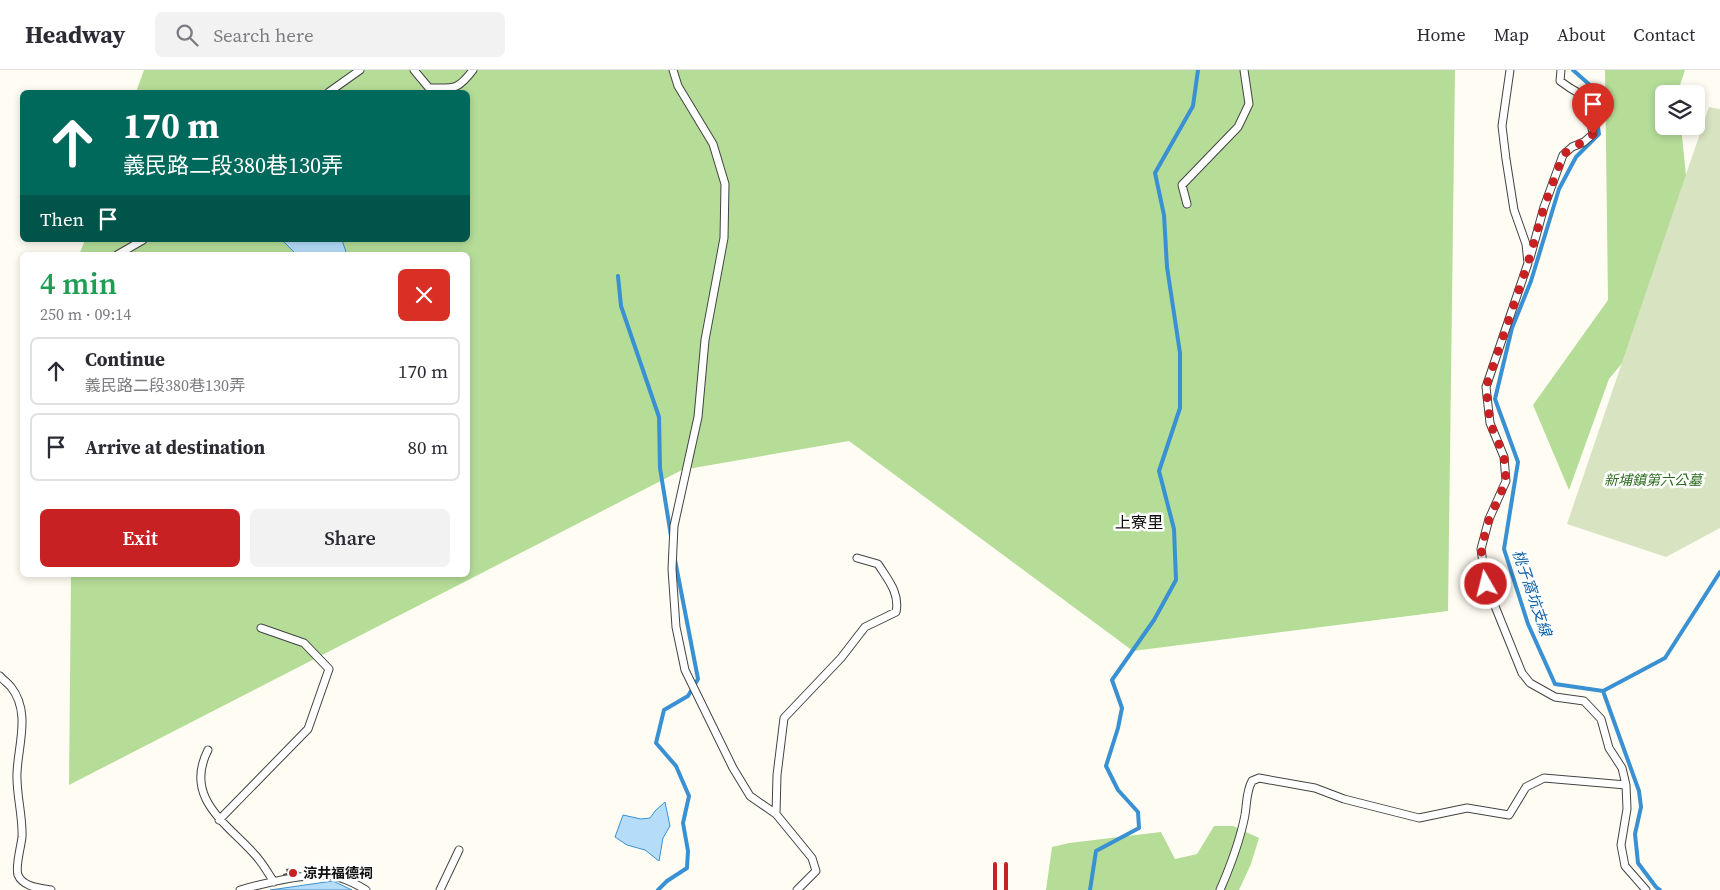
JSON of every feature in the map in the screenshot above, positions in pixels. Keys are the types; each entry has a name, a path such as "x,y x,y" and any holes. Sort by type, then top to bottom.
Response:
{"lane":[{"path":"332,90 360,70"},
{"path":"414,70 429,88 454,88 466,79 473,70"},
{"path":"673,70 678,86 713,144 724,184 724,238 704,340 698,417 674,526 672,569 676,627 686,670 733,768 750,796 776,814 812,858 816,871 797,890"},
{"path":"1187,204 1182,185 1238,127 1250,104 1244,70"},
{"path":"1510,70 1502,126 1514,210 1526,244 1528,263"},
{"path":"1561,70 1560,81 1587,98 1593,134 1563,155 1544,207 1528,263 1486,387 1490,423 1504,456 1506,481 1489,520 1481,549 1486,584 1522,672 1530,683 1555,697 1584,701 1601,719 1610,748 1622,768 1626,785 1627,809 1622,845 1625,866 1646,890"},
{"path":"122,252 140,242"},
{"path":"776,814 777,775 784,718 841,658 865,627 896,612 898,603 897,593 878,564 857,558"},
{"path":"219,820 308,729 329,669 304,643 262,628"},
{"path":"0,676 12,688 16,696 22,724 17,773 22,832 17,874 29,886 51,890"},
{"path":"208,750 202,761 201,788 206,800 219,820 256,856 274,882"},
{"path":"1220,890 1229,870 1245,815 1248,789 1252,781 1259,778 1314,788 1344,799 1419,818 1468,808 1508,815 1526,787 1544,778 1626,785"},
{"path":"440,890 460,850"},
{"path":"240,890 274,882 317,876 343,878 366,890"}],"green space":[{"path":"144,70 1455,70 1448,611 1133,651 849,441 682,470 69,785 71,577 470,577 470,252 80,252 84,242 470,242 470,90 137,90"},
{"path":"1605,70 1685,70 1680,85 1655,85 1655,135 1682,135 1696,274 1609,379 1569,490 1533,405 1608,300"},
{"name":"新埔鎮第六公墓","path":"1709,107 1720,109 1720,528 1666,557 1567,524 1699,135 1705,135 1705,119"},
{"path":"1214,826 1233,826 1259,838 1251,864 1239,890 1046,890 1052,847 1069,843 1161,832 1175,859 1197,854"}],"water":[{"path":"284,242 343,242 346,252 294,252"},
{"path":"665,802 670,826 663,838 659,861 645,850 627,845 615,837 623,815 641,819 650,818"},
{"path":"333,881 352,890 270,890"}],"building":[{"name":"涼井福德祠","path":"292,868 293,872 299,871 299,875 284,878 283,874 287,873 286,869"}],"waterway":[{"path":"1090,890 1096,851 1139,828 1138,812 1118,790 1106,766 1122,708 1112,680 1154,620 1176,580 1174,529 1159,471 1180,408 1180,353 1167,267 1164,215 1155,173 1193,106 1198,70"},
{"name":"桃子窩坑支線","path":"1573,70 1591,86 1599,134 1576,157 1559,189 1531,281 1512,328 1495,399 1518,462 1504,549 1528,624 1555,684 1603,691 1639,791 1641,807 1635,834 1638,863 1660,890"},
{"path":"618,276 621,306 659,417 660,468 671,536"},
{"path":"658,890 667,881 687,868 688,851 683,823 689,796 676,766 656,743 664,710 688,696 698,679 675,560"},
{"path":"1603,691 1665,658 1720,572"}],"railway":[{"path":"995,864 995,890"},
{"path":"1006,864 1006,890"}],"place":[{"name":"涼井福德祠","path":"293,873"}],"district":[{"name":"上寮里","path":"1139,522"}],"route":[{"path":"1486,584 1481,549 1489,520 1506,481 1504,456 1490,423 1486,387 1528,263 1544,207 1563,155 1593,134"}]}
